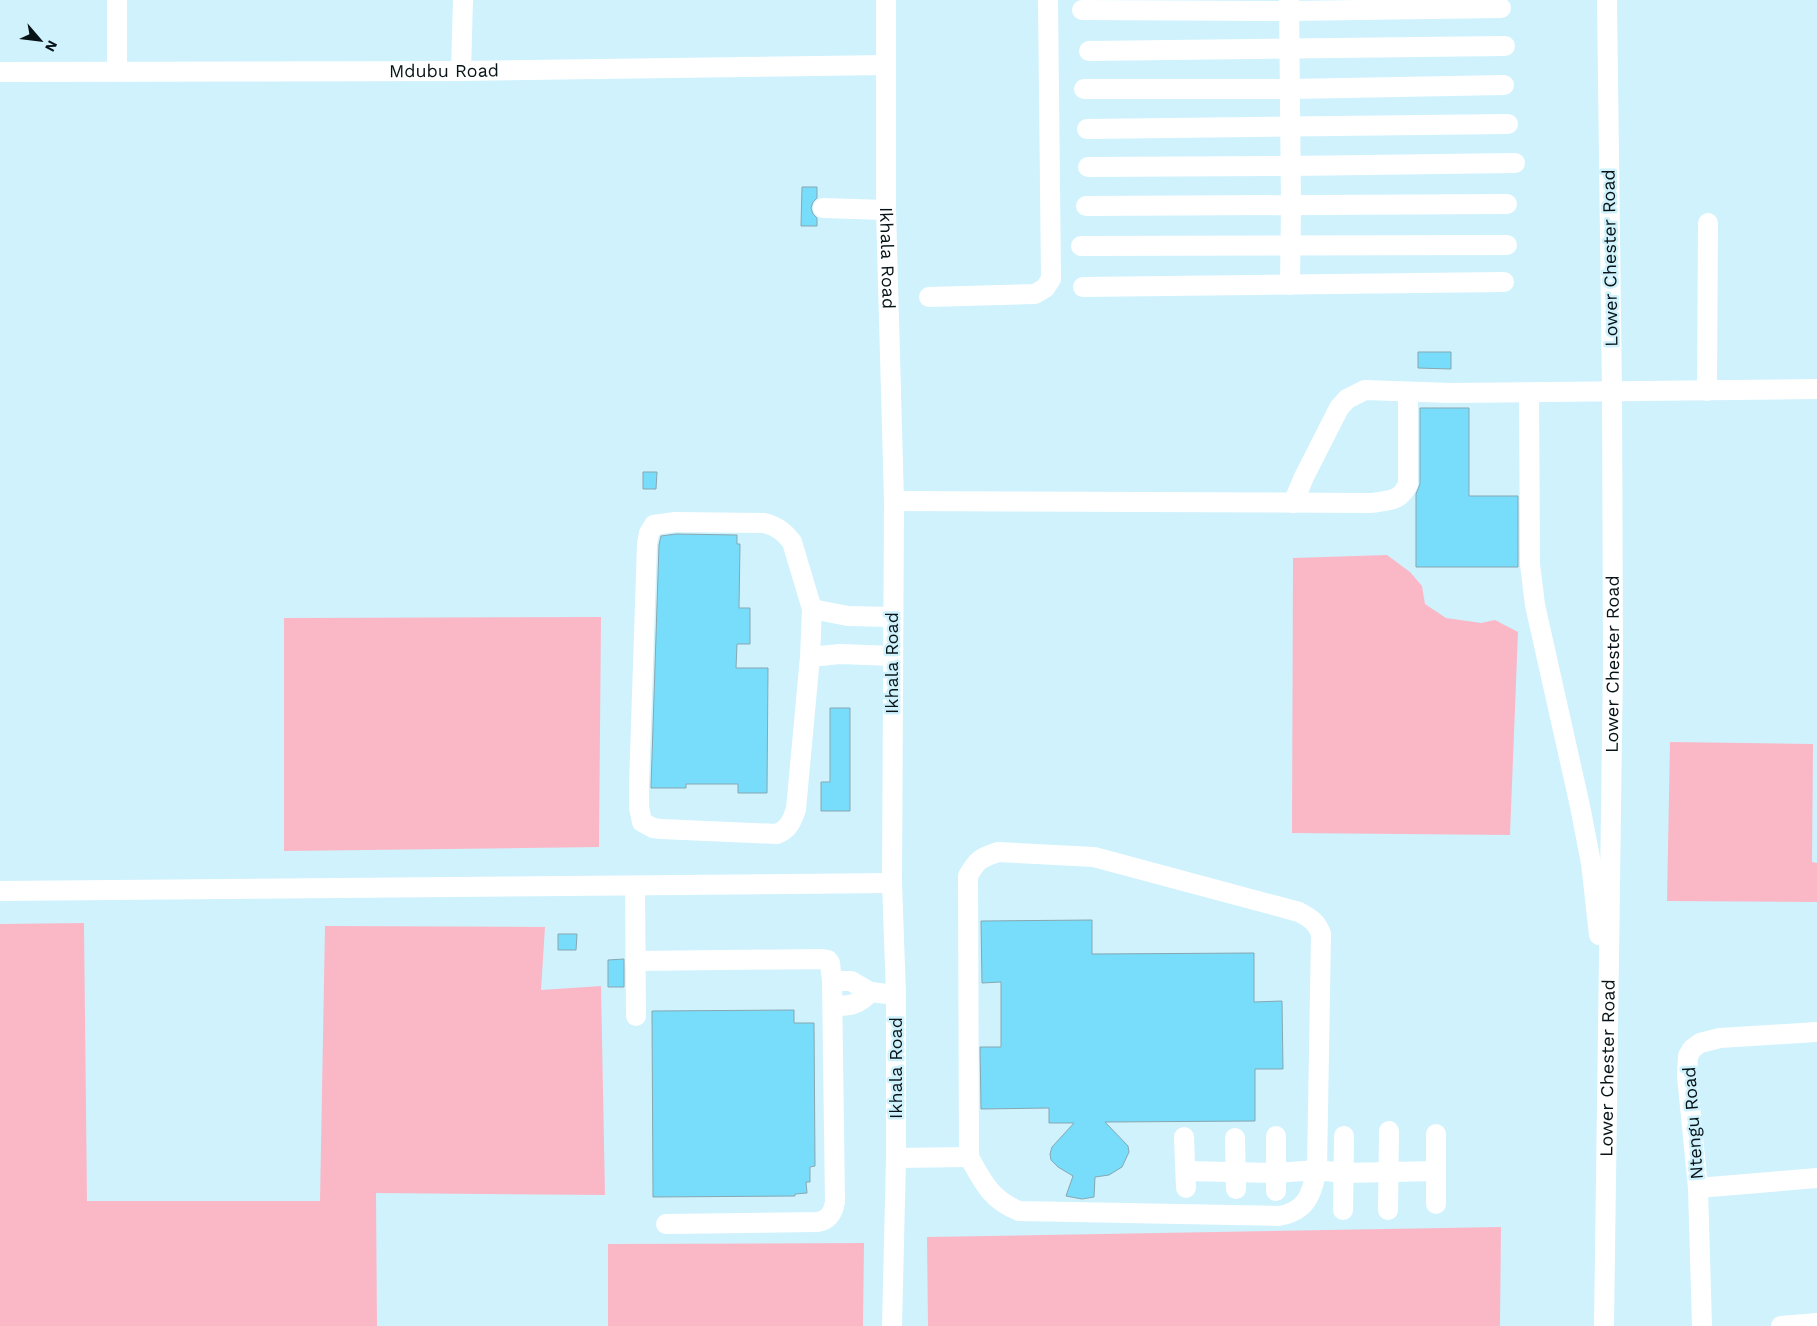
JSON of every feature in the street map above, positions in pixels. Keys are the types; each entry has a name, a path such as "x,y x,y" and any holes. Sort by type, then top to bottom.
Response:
{"street":[{"path":"117,0 117,72"},
{"path":"461,71 463,0"},
{"name":"Ikhala Road","path":"886,0 886,210 894,501 892,883 896,995 896,1158 892,1326"},
{"path":"929,297 1035,294 1045,288 1051,279 1048,0"},
{"name":"Lower Chester Road","path":"1604,1326 1613,662 1607,0"},
{"path":"1082,10 1289,5 1501,8"},
{"path":"1289,5 1291,89 1290,285"},
{"path":"1089,51 1505,46"},
{"name":"Mdubu Road","path":"0,72 461,71 886,65"},
{"path":"1084,89 1291,89 1504,85"},
{"path":"1087,129 1508,124"},
{"path":"1088,167 1515,163"},
{"path":"1086,206 1507,204"},
{"path":"823,208 886,210"},
{"path":"1706,391 1708,223"},
{"path":"1081,246 1507,245"},
{"path":"1083,287 1504,282"},
{"path":"1292,503 1339,408 1347,398 1365,390 1529,393 1817,389"},
{"path":"894,501 1371,503 1397,499 1404,492 1408,484 1408,392"},
{"path":"1529,393 1530,564 1534,605 1580,806 1590,863 1609,1034"},
{"path":"675,522 764,523 775,526 784,533 792,542 812,609 810,657 796,809 790,825 785,831 777,834 676,830 652,828 642,822 639,807 639,785 646,554 649,533 654,525 675,522"},
{"path":"812,609 848,616 892,617"},
{"path":"810,657 840,654 892,656"},
{"path":"998,852 1094,857 1299,912 1312,919 1319,926 1321,934 1316,1170 1312,1190 1300,1209 1291,1214 1279,1216 1019,1211 999,1201 969,1157 968,876 975,863 982,857 998,852"},
{"path":"0,891 635,887 892,883"},
{"path":"635,887 636,1016"},
{"path":"635,961 822,959 828,960 830,963 833,1006 835,1202 830,1216 818,1222 666,1224"},
{"path":"832,981 851,981 870,992 896,995"},
{"path":"833,1006 852,1006 864,999 870,992"},
{"name":"Ntengu Road","path":"1702,1326 1698,1188 1687,1076 1688,1056 1692,1049 1700,1043 1720,1038 1817,1032"},
{"path":"1388,1210 1389,1131"},
{"path":"1436,1134 1436,1204"},
{"path":"1184,1136 1186,1179 1276,1182 1316,1170 1344,1173 1436,1172"},
{"path":"1276,1136 1276,1182"},
{"path":"1343,1210 1344,1136"},
{"path":"1235,1138 1236,1180"},
{"path":"896,1158 969,1157"},
{"path":"1698,1188 1817,1178"},
{"path":"1781,1326 1817,1323"}],"shaded area":[{"path":"1387,555 1410,572 1422,586 1425,604 1446,618 1481,623 1495,620 1518,632 1510,835 1292,833 1293,558"},
{"path":"601,617 599,847 284,851 284,618"},
{"path":"1670,742 1813,744 1812,862 1817,863 1817,902 1667,901"},
{"path":"84,923 87,1201 320,1201 325,926 545,927 541,990 601,986 605,1195 376,1193 377,1326 0,1326 0,924"},
{"path":"1501,1227 1500,1326 928,1326 927,1237"},
{"path":"864,1243 863,1326 608,1326 608,1244"}],"building":[{"path":"802,187 817,187 817,198 811,208 817,218 817,226 801,226"},
{"path":"1418,352 1451,352 1451,369 1418,368"},
{"path":"1420,408 1469,408 1469,496 1518,496 1518,567 1416,567 1416,494 1420,484"},
{"path":"643,472 657,472 656,489 643,489"},
{"path":"676,534 737,535 737,544 740,544 739,608 750,608 750,644 737,644 736,668 768,668 767,793 738,793 738,784 686,784 686,788 651,788 659,545 661,536"},
{"path":"830,708 850,708 850,811 821,811 821,782 830,782"},
{"path":"1092,920 1092,954 1254,953 1254,1002 1282,1001 1283,1069 1255,1069 1255,1121 1105,1122 1128,1146 1129,1152 1122,1167 1109,1175 1095,1177 1094,1197 1082,1199 1066,1196 1073,1176 1058,1167 1051,1160 1050,1154 1052,1147 1074,1123 1049,1123 1049,1108 981,1109 980,1047 1001,1047 1001,982 982,983 981,921"},
{"path":"558,934 577,934 576,950 558,950"},
{"path":"624,959 624,987 608,987 608,960"},
{"path":"794,1010 794,1023 814,1023 815,1166 810,1167 810,1182 806,1182 807,1193 795,1194 795,1196 653,1197 652,1011"}]}
